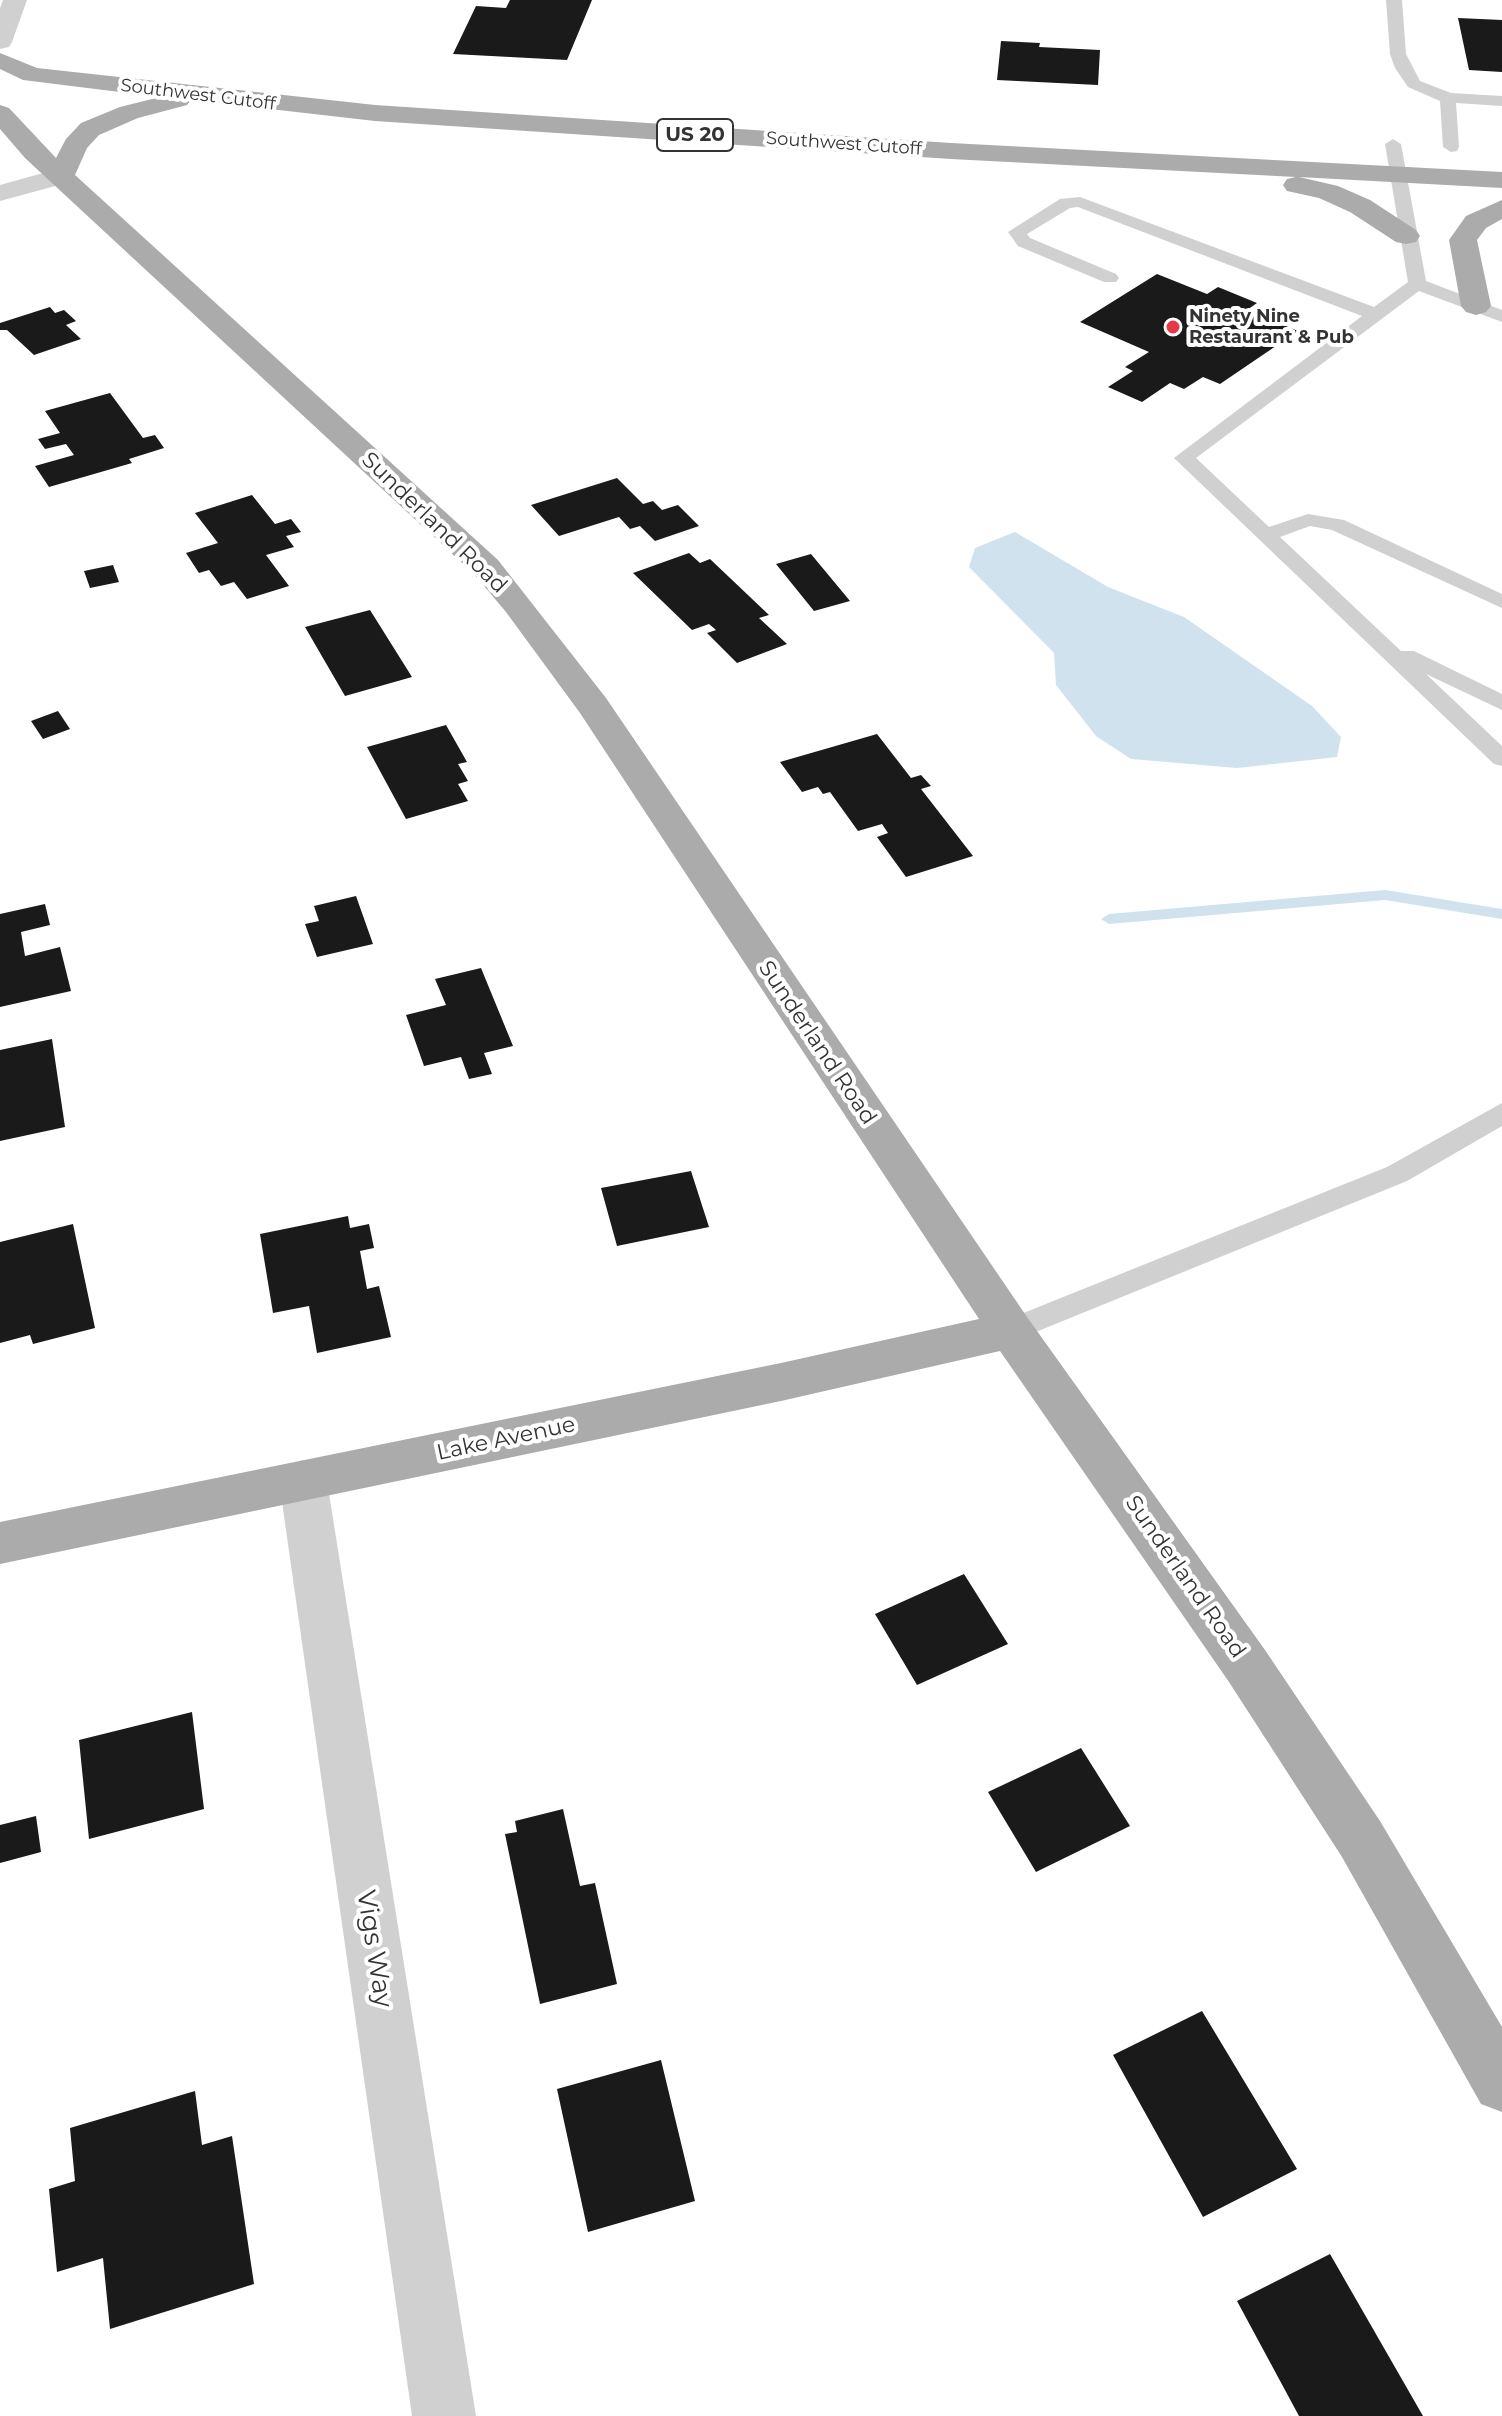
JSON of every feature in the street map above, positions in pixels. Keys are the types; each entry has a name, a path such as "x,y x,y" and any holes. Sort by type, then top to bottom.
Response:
{"main road":[{"name":"Southwest Cutoff","path":"0,59 50,54 212,77 490,96"},
{"name":"Southwest Cutoff","path":"0,59 32,75 375,113 1009,154 1502,180"},
{"path":"61,176 75,145 90,129 129,112 202,95"},
{"name":"Sunderland Road","path":"4,122 486,567 518,605 602,719 1011,1330 1247,1666 1361,1839 1502,2083"},
{"path":"1362,142 1433,146"},
{"path":"1009,154 1273,180 1328,192 1360,206 1406,236"},
{"path":"1489,311 1463,240 1476,222 1502,208"},
{"name":"Lake Avenue","path":"0,1543 766,1385 1011,1330"}],"street":[{"path":"0,42 15,0"},
{"path":"0,193 61,176"},
{"name":"Vigs Way","path":"303,1481 444,2416"}],"lane":[{"path":"1394,0 1398,54 1414,84 1448,98 1502,101"},
{"path":"1417,284 1395,174 1433,146 1448,98"},
{"path":"1110,278 1024,242 1017,232 1066,203 1080,202 1377,315"},
{"path":"1417,284 1489,311"},
{"path":"1417,284 1184,458 1502,759"},
{"path":"1265,535 1308,520 1337,524 1502,602"},
{"path":"1381,644 1502,703"},
{"path":"1011,1330 1397,1174 1502,1113"}],"water":[{"path":"1015,532 1108,587 1184,617 1312,706 1341,737 1337,757 1237,768 1131,759 1096,736 1056,685 1054,653 969,567 975,548"}],"building":[{"path":"510,0 592,0 567,60 453,54 476,6 506,8"},
{"path":"1458,18 1502,20 1502,72 1469,70"},
{"path":"1001,41 1040,43 1039,47 1100,50 1098,85 997,80"},
{"path":"1157,274 1207,294 1218,287 1257,303 1247,310 1298,331 1220,384 1203,377 1184,389 1170,383 1142,402 1108,387 1133,371 1125,367 1149,352 1080,322"},
{"path":"50,307 55,313 64,310 76,321 66,325 81,339 34,355 7,330 0,330 0,323"},
{"path":"110,393 143,438 155,435 164,448 129,459 132,463 49,487 35,466 74,455 66,444 45,449 38,439 60,433 45,411"},
{"path":"617,478 643,504 653,501 662,510 678,505 699,526 655,541 640,526 630,529 619,517 559,536 531,505"},
{"path":"252,495 275,524 291,519 301,532 286,536 294,547 266,555 289,586 247,599 234,582 221,586 209,570 199,573 186,553 218,543 195,513"},
{"path":"689,553 700,563 710,559 769,615 759,618 787,644 737,663 707,633 716,630 709,624 692,630 633,573"},
{"path":"811,554 850,601 814,611 776,564"},
{"path":"113,565 119,582 90,588 84,571"},
{"path":"370,610 412,677 345,696 305,627"},
{"path":"58,711 70,729 43,739 31,721"},
{"path":"446,725 467,762 458,764 468,781 458,784 468,801 406,819 367,747"},
{"path":"877,734 911,778 921,775 931,786 921,789 973,856 906,877 877,837 888,833 882,824 858,831 830,792 823,794 818,787 802,792 780,762"},
{"path":"356,896 373,944 317,957 305,924 319,921 314,906"},
{"path":"45,904 50,925 21,932 25,956 60,947 71,991 0,1007 0,914"},
{"path":"481,968 513,1046 484,1053 492,1074 469,1079 461,1057 424,1066 406,1015 446,1005 435,979"},
{"path":"52,1039 65,1127 0,1141 0,1050"},
{"path":"691,1171 709,1227 617,1246 601,1188"},
{"path":"348,1216 350,1228 369,1224 374,1248 360,1251 367,1289 379,1286 391,1337 317,1353 309,1306 273,1313 260,1234"},
{"path":"73,1224 95,1328 33,1344 30,1335 0,1343 0,1242"},
{"path":"964,1574 1008,1644 917,1685 875,1614"},
{"path":"192,1712 204,1809 89,1839 79,1740"},
{"path":"1081,1748 1130,1826 1036,1872 988,1792"},
{"path":"563,1809 580,1886 595,1883 617,1984 540,2004 505,1834 517,1832 515,1821"},
{"path":"36,1816 41,1852 0,1863 0,1825"},
{"path":"1202,2011 1297,2169 1203,2217 1113,2055"},
{"path":"661,2060 695,2201 588,2232 557,2089"},
{"path":"195,2091 202,2145 232,2136 254,2284 110,2329 103,2258 57,2272 49,2189 75,2181 70,2128"},
{"path":"1330,2254 1423,2416 1299,2416 1237,2301"}],"waterway":[{"path":"1109,919 1385,895 1502,914"}],"place":[{"name":"Ninety Nine Restaurant & Pub","path":"1173,327"}]}
